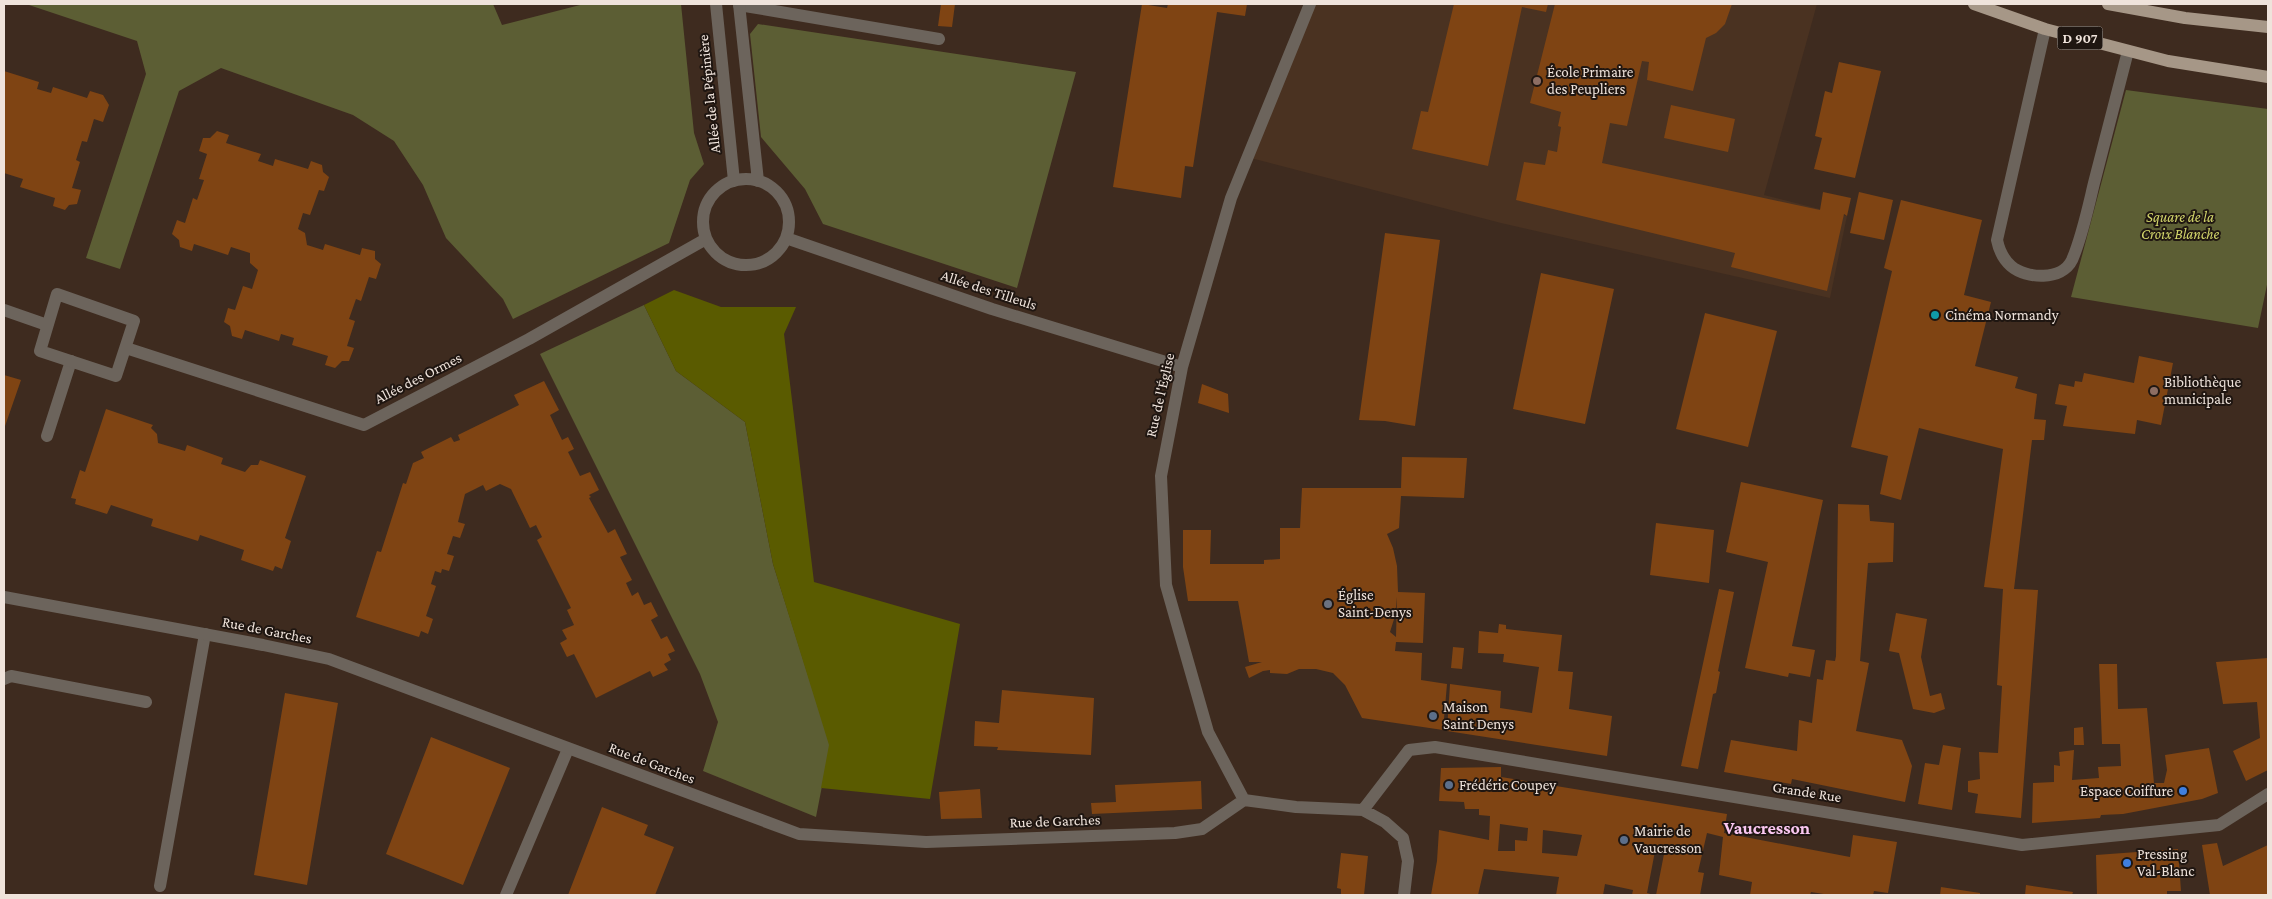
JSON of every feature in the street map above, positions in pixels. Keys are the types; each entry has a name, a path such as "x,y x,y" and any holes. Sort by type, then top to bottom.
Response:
{"main road":[{"name":"D 907","path":"1974,4 2045,30 2168,61 2268,77"},
{"path":"2108,4 2185,18 2268,27"}],"street":[{"path":"716,4 739,4 939,40"},
{"name":"Allée de la Pépinière","path":"716,4 734,181"},
{"path":"739,4 758,181"},
{"name":"Rue de l'Église","path":"1244,800 1208,732 1166,585 1161,476 1182,367 1231,198 1310,4"},
{"path":"2045,30 1997,240 2004,259 2019,272 2028,275 2042,276 2056,273 2071,262 2088,207 2128,51"},
{"path":"746,179 758,181 769,186 785,203 789,214 789,227 786,238 779,250 768,260 754,265 740,265 726,260 714,251 706,239 703,225 704,210 710,197 721,187 734,181 746,179"},
{"name":"Allée des Tilleuls","path":"786,238 992,309 1182,367"},
{"name":"Allée des Ormes","path":"126,348 364,425 529,339 706,239"},
{"path":"57,294 134,321 126,348 116,376 40,350 57,294"},
{"path":"4,310 47,325"},
{"path":"47,436 71,361"},
{"name":"Rue de Garches","path":"4,597 329,659 799,834 926,842 1175,832 1202,829 1244,800"},
{"path":"160,886 205,634"},
{"path":"4,679 12,676 146,702"},
{"name":"Grande Rue","path":"1363,810 1409,750 1435,747 2022,845 2219,825 2268,794"},
{"path":"506,895 568,749"},
{"path":"1244,800 1296,807 1363,810 1385,822 1403,838 1408,861 1404,895"}],"shaded area":[{"name":"École Primaire des Peupliers","path":"1310,4 1817,4 1764,195 1847,216 1830,298 1501,223 1247,157"},
{"path":"674,290 721,307 796,307 784,334 814,582 960,624 930,799 821,788 829,745 773,564 745,422 676,371 644,305"}],"green space":[{"path":"26,4 493,4 502,25 584,4 681,4 694,133 704,164 690,180 669,243 513,319 503,299 446,238 423,185 394,141 353,115 221,68 179,91 120,269 86,258 146,74 137,41"},
{"path":"758,24 1076,72 1017,288 823,224 805,189 761,137 750,34"},
{"name":"Square de la Croix Blanche","path":"2126,90 2268,109 2268,280 2258,328 2071,297"},
{"path":"644,305 676,371 745,422 773,564 830,745 816,817 703,771 718,722 700,674 540,354"}],"building":[{"path":"941,4 955,4 952,27 938,26"},
{"path":"1142,4 1167,8 1168,4 1247,4 1245,16 1217,12 1193,167 1185,166 1181,198 1113,187"},
{"path":"1454,4 1548,4 1546,12 1522,7 1488,166 1412,149 1421,111 1428,112"},
{"path":"1555,4 1732,4 1725,24 1716,33 1706,38 1693,91 1647,80 1649,62 1642,61 1627,126 1610,123 1602,163 1820,210 1823,192 1851,198 1847,216 1844,214 1827,291 1731,267 1735,253 1516,200 1524,162 1545,165 1548,150 1557,152 1561,127 1558,126 1561,112 1530,103"},
{"path":"1839,62 1881,71 1855,178 1814,169 1822,138 1815,136 1825,91 1832,93"},
{"path":"4,71 39,82 37,89 51,93 53,87 87,98 90,91 103,95 109,105 103,122 94,119 87,142 82,141 76,160 80,162 72,188 81,190 77,204 69,205 65,210 53,206 55,198 20,187 23,179 4,173"},
{"path":"1671,105 1735,119 1728,152 1664,138"},
{"path":"217,131 229,135 226,143 261,154 258,161 273,166 275,159 308,169 311,161 322,165 323,172 329,177 324,191 319,190 310,215 303,213 298,229 305,233 307,245 323,250 325,244 360,255 362,248 375,251 375,259 381,264 376,279 369,277 361,301 356,299 349,319 355,321 347,346 354,348 349,361 342,361 335,368 325,365 328,356 292,345 294,338 281,334 279,341 245,330 242,339 232,336 230,326 224,322 228,308 235,310 243,286 252,289 258,270 250,263 250,253 231,247 228,255 194,244 192,251 180,247 179,240 172,234 177,220 185,223 193,198 197,200 204,180 199,179 207,154 199,151 203,138 210,138"},
{"path":"1859,192 1893,200 1884,240 1850,233"},
{"path":"1901,200 1982,220 1964,295 1991,302 1975,366 2018,377 2015,388 2037,394 2034,419 2046,420 2044,440 2032,440 2014,589 2038,590 2021,818 1975,813 1978,794 1968,792 1968,781 1980,779 1979,752 1998,753 2002,686 1997,685 2003,589 1984,587 2003,449 1919,428 1901,500 1880,494 1888,456 1851,447 1892,271 1884,268"},
{"path":"1385,233 1440,240 1415,426 1385,421 1359,420"},
{"path":"1541,273 1614,289 1585,424 1513,409"},
{"path":"1705,313 1777,331 1748,447 1676,429"},
{"path":"2139,356 2173,363 2161,425 2137,420 2135,434 2063,426 2067,406 2055,404 2059,384 2074,387 2075,381 2082,382 2084,373 2134,383"},
{"path":"4,375 21,380 4,429"},
{"path":"544,381 559,410 550,415 562,440 568,437 574,449 568,452 580,476 590,472 599,490 589,495 591,497 589,498 608,533 615,529 627,554 620,557 632,580 626,583 632,596 638,592 644,605 651,602 658,616 651,620 661,639 667,636 675,651 668,654 671,660 664,664 668,670 653,677 650,671 596,698 574,654 567,657 560,643 567,639 562,630 574,625 567,610 571,608 537,540 542,537 536,525 530,528 511,489 500,484 486,491 483,485 465,494 458,522 465,524 460,538 453,536 447,554 454,556 449,571 442,569 441,573 435,571 431,584 436,586 426,616 433,619 428,634 421,631 419,637 356,617 377,551 381,552 403,483 406,484 413,463 424,458 421,452 451,437 454,442 460,440 458,435 519,405 514,395"},
{"path":"1202,384 1228,394 1229,413 1198,403"},
{"path":"106,409 153,425 151,428 157,434 158,443 185,451 187,445 223,458 221,464 245,472 251,465 258,465 260,460 306,476 285,538 291,541 282,569 275,566 273,571 241,560 244,550 200,535 198,541 151,526 153,519 111,505 107,514 75,504 76,499 71,498 80,470 85,472"},
{"name":"Église Saint-Denys","path":"1402,457 1467,458 1464,498 1401,496 1399,528 1387,534 1393,548 1397,566 1398,592 1425,593 1423,643 1396,642 1395,651 1422,653 1421,680 1447,684 1443,730 1362,718 1345,685 1333,673 1316,669 1299,669 1287,674 1270,673 1270,670 1263,671 1249,678 1245,667 1262,662 1249,662 1238,601 1188,601 1183,567 1183,530 1211,530 1210,564 1264,564 1264,560 1280,559 1280,528 1300,528 1302,488 1401,488","holes":["1397,597 1396,637 1390,632 1395,616"]},
{"path":"1741,482 1823,500 1792,646 1815,650 1810,677 1789,673 1788,677 1745,668 1768,562 1726,552"},
{"path":"1838,504 1869,505 1870,521 1894,523 1893,562 1868,563 1860,661 1869,663 1856,731 1902,740 1912,766 1905,802 1792,779 1791,784 1724,772 1731,740 1797,751 1799,720 1812,723 1817,679 1823,680 1826,660 1835,661 1836,656"},
{"path":"1656,523 1714,530 1709,583 1650,575"},
{"path":"1719,589 1734,592 1718,671 1720,672 1716,693 1713,694 1698,769 1681,766"},
{"path":"1896,613 1927,619 1921,657 1930,696 1941,693 1945,709 1934,713 1913,709 1899,653 1889,651"},
{"path":"1499,624 1506,625 1506,629 1562,635 1558,671 1573,672 1569,709 1612,716 1607,756 1447,731 1450,684 1501,691 1500,708 1532,713 1539,667 1503,662 1504,654 1478,653 1479,631 1498,633"},
{"path":"1453,647 1464,648 1462,669 1451,668"},
{"path":"2268,658 2268,770 2246,781 2233,751 2260,738 2257,702 2223,704 2216,662"},
{"path":"2099,664 2117,664 2118,709 2147,708 2154,783 2164,783 2167,770 2165,755 2209,748 2218,793 2202,799 2123,814 2101,815 2100,818 2032,823 2033,783 2054,782 2054,765 2060,766 2059,752 2074,750 2072,780 2099,778 2098,767 2121,766 2120,744 2102,744"},
{"path":"1002,690 1094,698 1091,755 997,750 998,747 974,746 975,721 999,723"},
{"path":"285,693 338,703 307,885 254,875"},
{"path":"2083,727 2084,745 2074,745 2074,728"},
{"path":"431,737 510,768 463,885 386,854"},
{"path":"1943,745 1961,748 1952,810 1918,804 1925,763 1939,765"},
{"path":"1501,767 1501,777 1727,814 1724,833 1850,857 1853,835 1897,842 1888,893 1874,891 1873,895 1830,895 1811,892 1810,895 1750,895 1752,882 1719,875 1723,837 1707,833 1698,872 1704,873 1700,895 1656,895 1665,849 1656,846 1647,893 1654,895 1632,895 1633,890 1605,884 1603,895 1556,895 1559,877 1484,869 1478,895 1431,895 1437,861 1439,830 1489,840 1490,816 1479,815 1479,809 1465,809 1464,802 1439,801 1441,768","holes":["1500,824 1528,828 1527,841 1515,840 1515,851 1498,851","1543,830 1582,835 1577,856 1542,853"]},
{"path":"1201,781 1202,809 1092,814 1091,803 1116,802 1115,785"},
{"path":"980,789 982,818 941,819 939,792"},
{"path":"602,807 648,825 644,835 674,847 655,895 568,895"},
{"path":"2217,843 2223,866 2268,845 2268,895 2210,895 2202,845"},
{"path":"2178,849 2181,891 2167,891 2167,895 2097,895 2096,855"},
{"path":"1341,853 1368,856 1364,895 1341,895 1341,889 1337,888"},
{"path":"2026,885 2073,892 2072,895 2025,895"},
{"path":"1941,887 1980,893 1980,895 1940,895"}],"place":[{"name":"École Primaire des Peupliers","path":"1537,81"},
{"name":"Cinéma Normandy","path":"1935,315"},
{"name":"Bibliothèque municipale","path":"2154,391"},
{"name":"Église Saint-Denys","path":"1328,604"},
{"name":"Maison Saint Denys","path":"1433,716"},
{"name":"Frédéric Coupey","path":"1449,785"},
{"name":"Espace Coiffure","path":"2183,791"},
{"name":"Mairie de Vaucresson","path":"1624,840"},
{"name":"Pressing Val-Blanc","path":"2127,863"}],"district":[{"name":"Vaucresson","path":"1767,828"}]}
